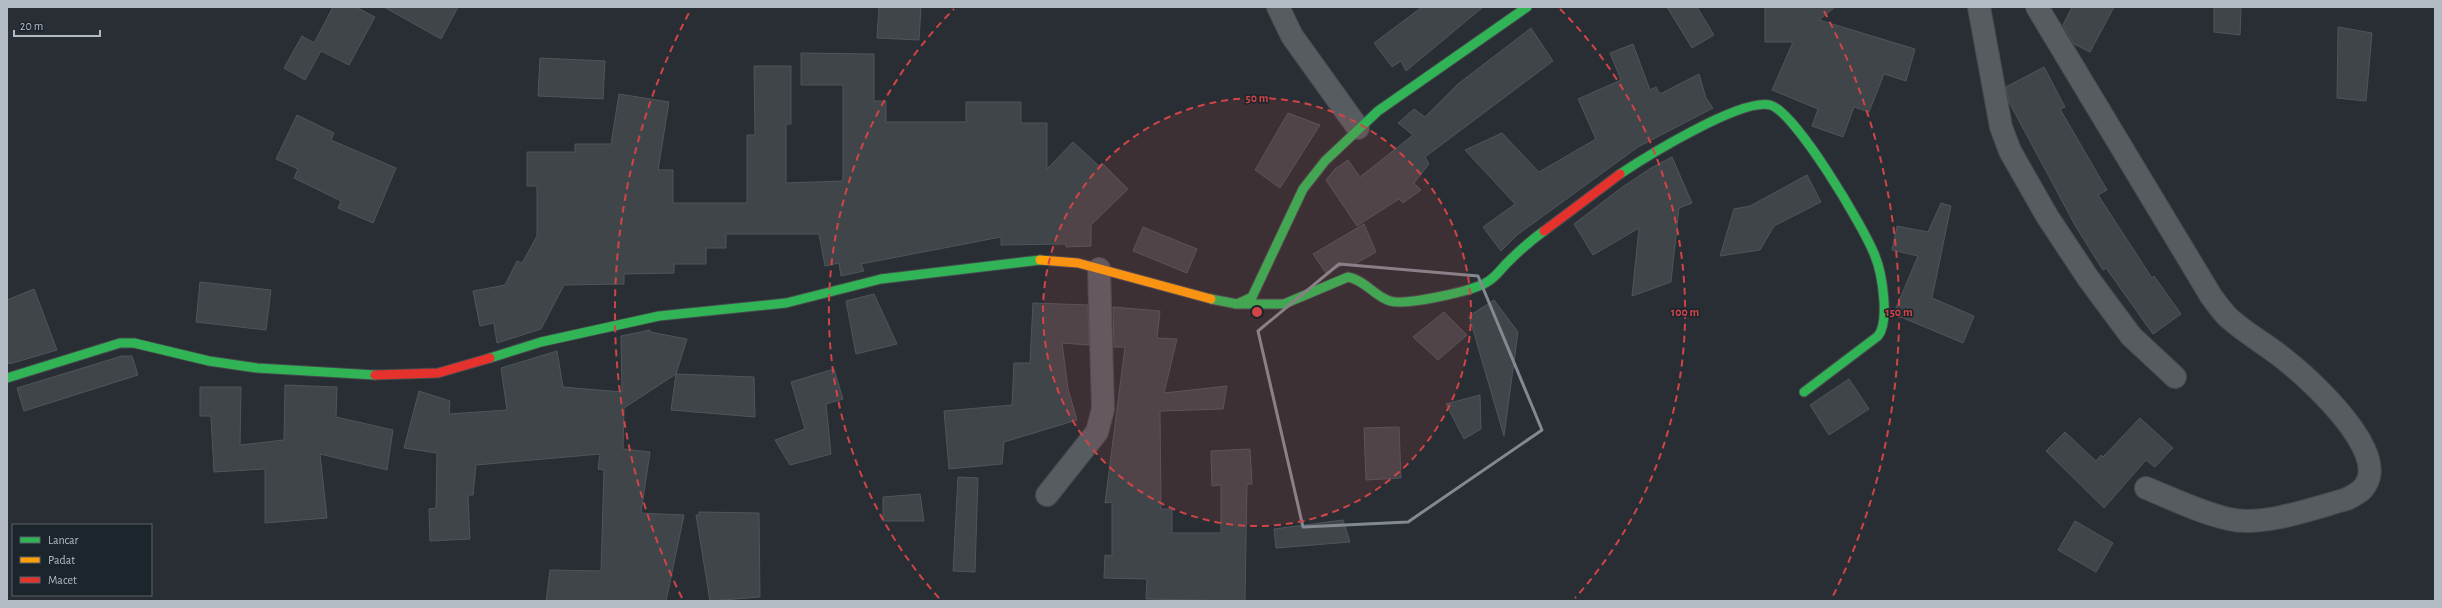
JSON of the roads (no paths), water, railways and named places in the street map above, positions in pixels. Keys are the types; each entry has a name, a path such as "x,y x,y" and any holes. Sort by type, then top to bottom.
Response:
{"street":[{"path":"1278,7 1292,36 1358,128"},
{"path":"1234,304 1247,302 1252,297 1303,188 1313,174 1358,128 1415,85 1527,7"},
{"path":"1978,7 2001,127 2010,151 2048,216 2088,278 2131,336 2175,377"},
{"path":"2037,7 2211,296 2230,319 2290,363 2346,419 2363,446 2370,472 2367,484 2359,492 2347,500 2260,520 2230,520 2146,488"},
{"path":"7,378 120,343 134,343 209,361 257,368 366,374 438,373 586,330 659,316 786,303 881,279 1032,260 1056,260 1098,269 1179,292 1234,304 1284,304 1348,277 1358,280 1383,298 1396,302 1408,303 1476,287 1496,275 1526,245 1614,178 1645,157 1737,110 1750,106 1769,105 1782,112 1810,146 1875,255 1881,279 1883,321 1881,332 1874,340 1804,392"},
{"path":"1046,495 1097,432 1101,420 1103,409 1098,269"}]}
